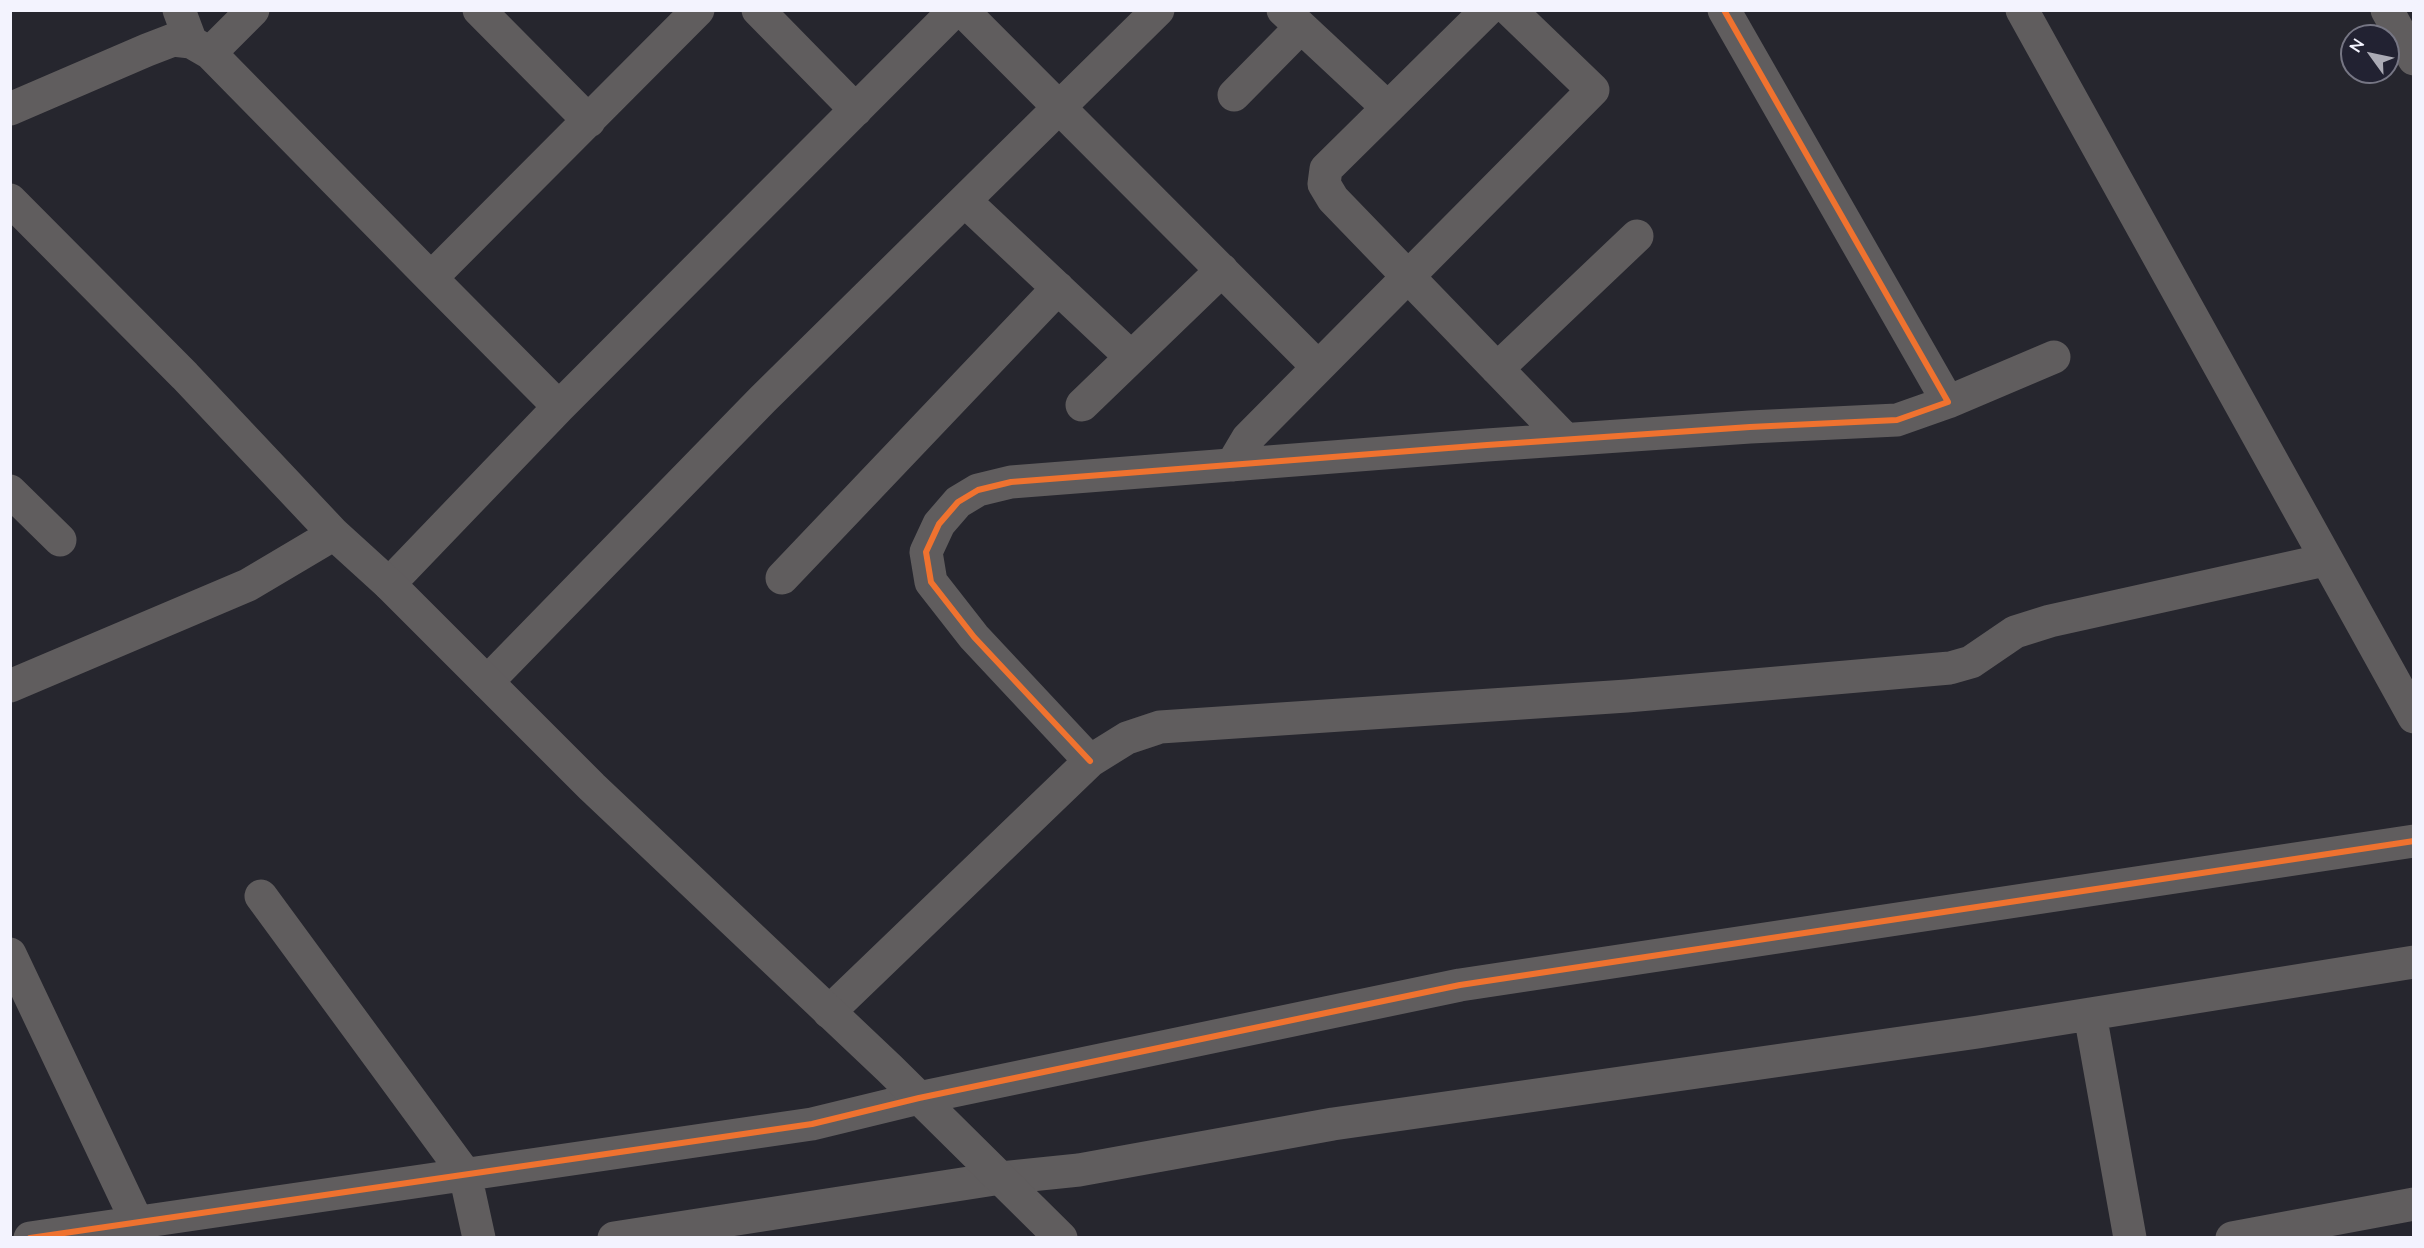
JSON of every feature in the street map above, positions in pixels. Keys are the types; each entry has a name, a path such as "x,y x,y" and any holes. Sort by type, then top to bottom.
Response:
{"street":[{"path":"179,10 201,47 559,407"},
{"path":"10,109 173,40 201,47 253,10"},
{"path":"479,10 589,121"},
{"path":"431,278 698,10"},
{"path":"758,10 856,110"},
{"path":"389,584 559,407 955,10"},
{"path":"962,10 1318,367"},
{"path":"487,682 763,399 1158,10"},
{"path":"1487,10 1326,169 1324,184 1333,199 1565,439"},
{"path":"1232,465 1248,438 1593,90 1510,10"},
{"path":"1724,10 1948,402"},
{"path":"2022,10 2414,717"},
{"path":"2387,10 2414,59"},
{"path":"1234,95 1292,19 1388,108"},
{"path":"10,200 185,376 334,534 389,584 487,682 1061,1238"},
{"path":"965,201 1131,357"},
{"path":"1497,369 1637,236"},
{"path":"1082,405 1222,270"},
{"path":"782,578 1058,288"},
{"path":"1090,761 974,637 931,582 926,552 939,524 958,502 978,490 1011,482 1565,439 1897,420 1948,402 2054,357"},
{"path":"10,491 60,540"},
{"path":"10,686 248,585 334,534"},
{"path":"829,1012 1090,761 1127,738 1160,727 1616,697 1950,668 1971,662 2015,632 2050,621 2325,560"},
{"path":"30,1238 139,1230 465,1174 812,1124 919,1098 1460,985 2414,841"},
{"path":"261,896 465,1174 479,1238"},
{"path":"10,954 139,1230"},
{"path":"614,1238 688,1232 1001,1178 1078,1170 1333,1124 2090,1014 2414,962"},
{"path":"2090,1014 2130,1238"},
{"path":"2232,1238 2414,1204"}],"cycle path":[{"path":"1090,761 974,637 931,582 926,552 939,524 958,502 978,490 1011,482 1487,445 1750,427 1897,420 1948,402 1724,10"},
{"path":"30,1238 812,1124 919,1098 1460,985 2414,841"}]}
